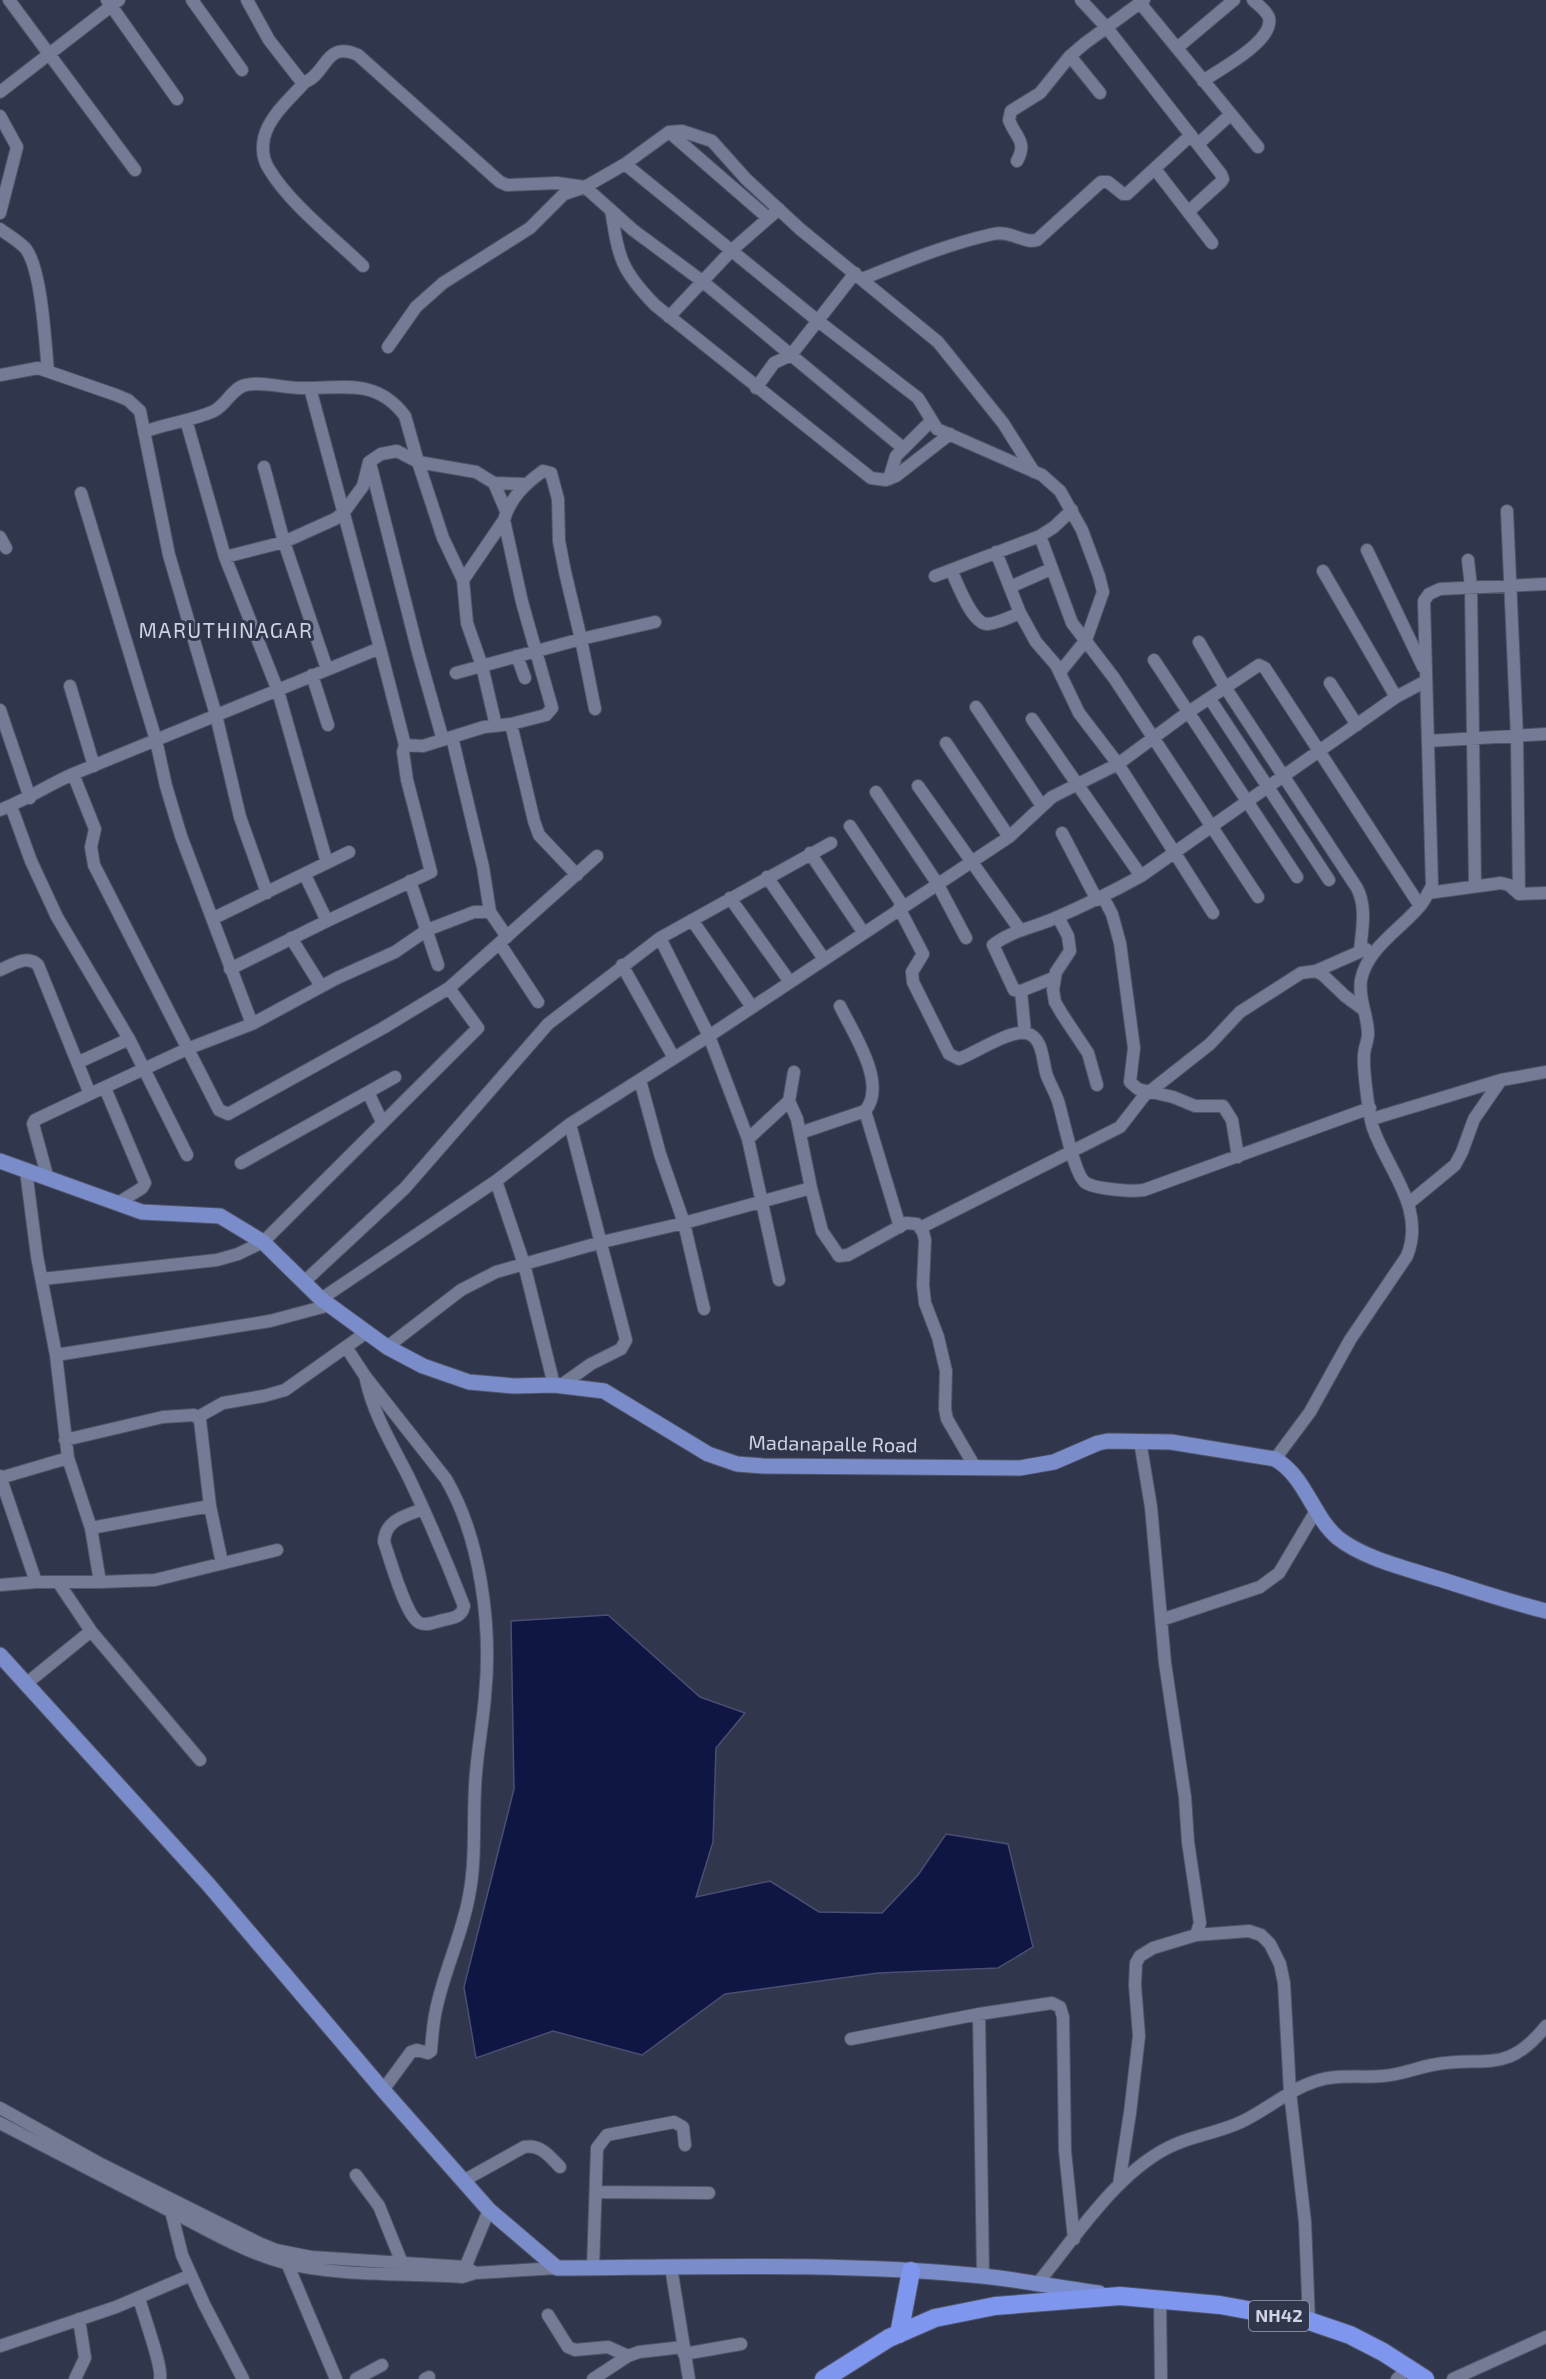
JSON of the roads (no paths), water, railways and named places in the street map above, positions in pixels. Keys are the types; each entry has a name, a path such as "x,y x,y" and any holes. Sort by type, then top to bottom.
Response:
{"highway":[{"path":"899,2334 911,2271"},
{"name":"NH42","path":"824,2379 857,2357 935,2318 995,2306 1120,2296 1220,2306 1309,2320 1383,2352 1403,2374 1425,2379"}],"main road":[{"name":"Madanapalle Road","path":"0,1161 152,1214 220,1216 263,1242 326,1302 387,1347 423,1366 469,1382 514,1386 557,1385 604,1390 708,1454 737,1464 1020,1468 1054,1462 1108,1441 1171,1442 1275,1459"},
{"path":"1275,1459 1286,1465 1294,1474 1337,1537 1348,1544 1387,1562 1546,1611"},
{"path":"0,1655 208,1884 383,2090 489,2210 557,2268 770,2267 911,2271 983,2276 1120,2296"}],"street":[{"path":"9,0 135,170"},
{"path":"192,0 242,70"},
{"path":"247,0 269,40 297,77 305,82"},
{"path":"1081,0 1107,28 1221,174 1223,179 1188,212"},
{"path":"1177,48 1234,0"},
{"path":"1203,81 1257,44 1267,32 1269,18 1253,0"},
{"path":"0,92 113,2 177,99"},
{"path":"1017,161 1022,153 1023,145 1011,124 1009,114 1011,111 1040,93 1070,57 1142,2 1258,147"},
{"path":"363,266 291,197 266,163 263,150 264,136 270,122 305,82 312,79 328,58 342,51 358,55 500,183 507,185 557,183 585,187 633,230 702,281 903,447"},
{"path":"1070,57 1100,93"},
{"path":"756,388 774,363 790,355 858,276 993,234 1010,233 1027,241 1034,241 1062,219 1097,184 1108,182 1125,195 1155,169 1231,114"},
{"path":"0,116 17,147 0,213"},
{"path":"388,347 416,307 429,293 530,228 564,194 585,187 625,164 669,132 682,131 708,138 779,208 938,342 1003,423 1034,472"},
{"path":"669,132 768,218"},
{"path":"625,164 818,321 918,398 937,429 1034,472 1055,484 1072,510 1092,557 1103,592 1086,640 1060,672"},
{"path":"1155,169 1212,243"},
{"path":"669,317 732,250 779,208"},
{"path":"611,210 618,252 624,268 635,285 669,317 871,478 889,479 906,470 950,434"},
{"path":"0,230 24,246 32,262 42,306 48,371"},
{"path":"0,375 38,368 128,400 140,411 169,555 216,716 240,817 267,893"},
{"path":"144,432 216,410 238,388 247,384 310,388 350,386 370,389 379,394 405,416 443,538 462,580 467,622 482,666 496,726"},
{"path":"230,969 429,874 432,869 407,780 403,752 405,745 310,388"},
{"path":"186,420 225,557 278,691 327,863"},
{"path":"889,479 894,460 903,447 931,421"},
{"path":"225,557 284,542 335,519 344,512 363,486 369,462 381,454 397,451 418,462 476,472 494,483 524,484"},
{"path":"369,462 418,652 447,739 483,867 490,912 538,1002"},
{"path":"264,467 284,542 327,669"},
{"path":"462,580 524,484 543,471 551,473 558,499 559,541 595,709"},
{"path":"405,745 423,746 484,727 512,724 551,712 552,708 522,602 505,515 494,483"},
{"path":"81,492 156,740 166,786 181,836 214,918 230,969 252,1024"},
{"path":"935,576 1040,536 1054,527 1072,510"},
{"path":"1507,512 1517,736 1519,894"},
{"path":"1040,536 1068,615 1076,630 1086,640 1153,738 1258,897"},
{"path":"1367,550 1426,678"},
{"path":"996,552 1020,613 1036,642 1060,672 1079,713 1118,764 1213,913"},
{"path":"1468,560 1471,587 1475,885"},
{"path":"1010,587 1051,569"},
{"path":"951,570 979,622 988,624 998,622 1020,613"},
{"path":"1323,571 1396,697"},
{"path":"1275,1459 1310,1412 1350,1340 1407,1256 1412,1244 1413,1229 1409,1203 1373,1127 1363,1057 1368,1036 1361,996 1365,968 1370,957 1420,906 1432,886 1424,602 1429,594 1440,589 1546,584"},
{"path":"456,672 655,622"},
{"path":"1199,642 1362,898 1360,951"},
{"path":"187,1155 129,1039 57,917 5,808 30,798 48,785 73,774 380,648"},
{"path":"517,656 525,678"},
{"path":"1154,660 1297,877"},
{"path":"56,1355 270,1321 326,1302 496,1181 570,1124 709,1036 1009,837 1053,797 1118,764 1187,713 1256,667 1262,666 1321,752 1420,906"},
{"path":"312,675 328,725"},
{"path":"1058,917 1068,936 1070,951 1053,978 1021,991 1012,988 992,947 994,944 1020,930 1100,899 1141,876 1426,678"},
{"path":"1330,683 1357,725"},
{"path":"70,686 94,766"},
{"path":"1210,699 1329,880"},
{"path":"976,707 1042,806"},
{"path":"0,710 30,798"},
{"path":"1032,720 1141,876"},
{"path":"512,724 539,835 577,875"},
{"path":"1428,741 1546,734"},
{"path":"946,743 1009,837"},
{"path":"73,774 95,829 91,847 94,865 219,1110 228,1114 383,1028 449,988 597,856"},
{"path":"918,786 1020,930"},
{"path":"876,792 937,883 966,938"},
{"path":"850,826 901,907 923,954 912,972 913,982 942,1042 953,1058 959,1059 983,1046 1025,1033 1032,1035 1040,1045 1072,1153 1081,1177 1086,1183 1137,1191 1371,1114 1501,1080 1546,1072"},
{"path":"1062,833 1114,921 1120,944 1134,1048 1130,1082 1138,1089 1173,1096 1195,1106 1223,1106 1232,1120 1238,1157"},
{"path":"305,1281 405,1188 548,1024 660,938 831,843"},
{"path":"214,918 349,852"},
{"path":"810,853 863,932"},
{"path":"305,875 327,921"},
{"path":"767,877 824,959"},
{"path":"410,882 438,965"},
{"path":"1428,893 1475,885 1506,884 1519,894 1546,892"},
{"path":"730,898 790,981"},
{"path":"48,1179 33,1124 35,1120 144,1068 252,1024 321,986 395,952 427,930 474,912 490,912"},
{"path":"692,920 752,1007"},
{"path":"291,938 321,986"},
{"path":"660,938 709,1036 748,1139 779,1280"},
{"path":"921,1228 1120,1127 1150,1091 1210,1044 1245,1008 1301,973 1316,971 1389,938"},
{"path":"0,970 27,959 38,965 90,1094"},
{"path":"622,965 674,1058"},
{"path":"1316,971 1364,1010"},
{"path":"1053,978 1055,1002 1088,1053 1097,1085"},
{"path":"42,1279 217,1260 238,1254 263,1242 381,1122 478,1030 478,1026 449,988"},
{"path":"1021,991 1025,1033"},
{"path":"800,1133 865,1111 871,1104 874,1092 873,1079 864,1054 840,1006"},
{"path":"79,1062 129,1039"},
{"path":"794,1072 789,1101 797,1119 822,1231 839,1256 848,1255 900,1227 913,1223 921,1228 925,1240 923,1286 925,1303 938,1337 946,1371 945,1409 952,1430 975,1467"},
{"path":"241,1163 395,1077"},
{"path":"640,1080 660,1154 684,1224 704,1309"},
{"path":"1409,1203 1455,1165 1474,1119 1501,1080"},
{"path":"105,1088 145,1183 142,1188 118,1203"},
{"path":"368,1092 381,1122"},
{"path":"748,1139 789,1101"},
{"path":"865,1111 900,1227"},
{"path":"496,1181 524,1264 557,1385 621,1349 626,1340 570,1124"},
{"path":"26,1171 56,1355 68,1458 91,1528 100,1582"},
{"path":"387,1347 461,1290 496,1272 602,1242 684,1224 811,1188"},
{"path":"198,1417 223,1403 285,1390 367,1332"},
{"path":"346,1347 365,1376 453,1490 471,1540 482,1591 487,1649 485,1694 476,1775 475,1842 470,1895 435,2011 431,2051 411,2052 383,2090"},
{"path":"365,1376 374,1410 423,1509 444,1554 464,1606 462,1612 455,1617 424,1624 418,1623 409,1611 384,1542 384,1533 389,1526 423,1509"},
{"path":"65,1440 163,1417 194,1415 198,1417 202,1424 210,1506 222,1563"},
{"path":"1140,1441 1151,1507 1165,1663 1185,1797 1188,1842 1200,1923 1196,1935"},
{"path":"36,1582 0,1478 68,1458"},
{"path":"91,1528 210,1506"},
{"path":"1161,1620 1260,1587 1272,1580 1279,1573 1317,1509"},
{"path":"0,1585 36,1582 155,1580 277,1550"},
{"path":"58,1582 91,1631 200,1760"},
{"path":"27,1683 91,1631"},
{"path":"1119,2184 1139,2036 1135,1985 1136,1963 1140,1956 1153,1948 1196,1935 1249,1931 1261,1935 1275,1952 1284,1983 1290,2092 1305,2222 1309,2320"},
{"path":"851,2039 979,2014 1052,2003 1062,2011 1065,2151 1074,2239"},
{"path":"979,2014 983,2276"},
{"path":"1037,2284 1119,2184 1155,2155 1176,2144 1242,2122 1290,2092 1328,2078 1385,2076 1433,2064 1508,2059 1535,2040 1546,2026"},
{"path":"0,2108 167,2198 276,2250 311,2258 402,2264 467,2272"},
{"path":"0,2122 128,2191 255,2253 287,2263 355,2271 467,2272 557,2268"},
{"path":"593,2268 597,2148 607,2135 675,2122 683,2127 685,2145"},
{"path":"463,2181 524,2147 531,2146 543,2151 560,2167"},
{"path":"356,2175 379,2206 402,2264"},
{"path":"596,2192 709,2193"},
{"path":"167,2198 182,2255 243,2379"},
{"path":"467,2272 489,2210"},
{"path":"287,2263 336,2379"},
{"path":"671,2267 688,2379"},
{"path":"0,2346 139,2298 191,2275"},
{"path":"139,2298 161,2366 160,2379"},
{"path":"1160,2300 1161,2379"},
{"path":"548,2315 568,2348 575,2350 608,2347 628,2356"},
{"path":"75,2379 85,2358 80,2319"},
{"path":"1452,2379 1546,2337"},
{"path":"593,2379 628,2356 639,2352 684,2351 741,2344"},
{"path":"356,2379 381,2365"}],"district":[{"name":"MARUTHINAGAR","path":"226,631"}]}
